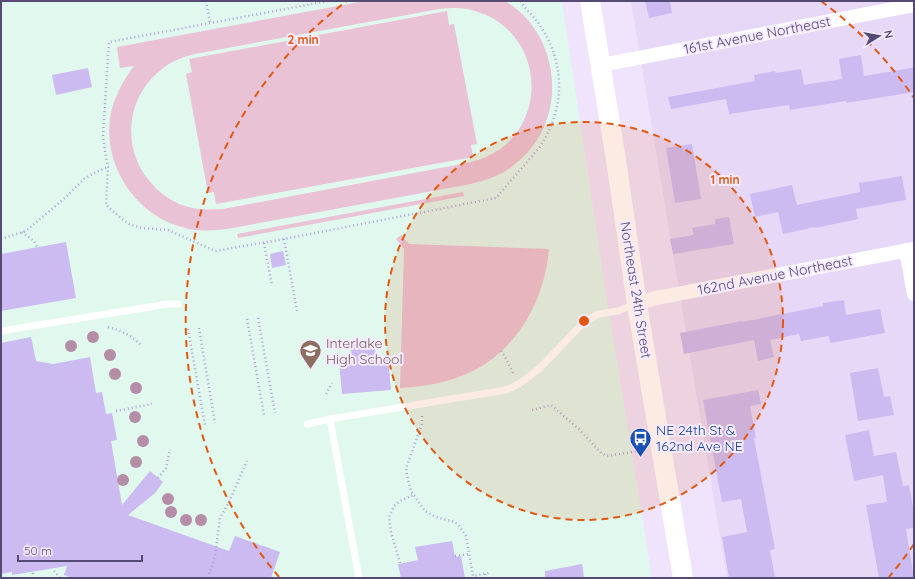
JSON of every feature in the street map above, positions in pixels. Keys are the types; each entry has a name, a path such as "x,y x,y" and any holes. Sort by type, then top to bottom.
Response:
{"main road":[{"name":"Northeast 24th Street","path":"590,1 616,160 637,304 683,578"}],"street":[{"name":"161st Avenue Northeast","path":"601,65 914,5"},
{"name":"162nd Avenue Northeast","path":"637,304 662,297 910,249"},
{"path":"910,249 914,294"}],"lane":[{"path":"1,331 168,304 178,304"},
{"path":"307,424 506,390 519,384 540,368 584,323 598,314 618,311 637,304"},
{"path":"330,419 359,578"}],"path":[{"path":"206,1 210,23"},
{"path":"328,1 110,42 103,136 108,167 106,204 129,224 142,228 168,230 215,251 264,243 496,198 545,140 553,122 560,87 558,67 548,39 540,25 521,1"},
{"path":"1,239 26,230 66,197 84,179 108,167"},
{"path":"384,220 385,224"},
{"path":"22,232 34,241 37,248"},
{"path":"284,239 297,311"},
{"path":"264,243 272,286"},
{"path":"258,318 275,413"},
{"path":"247,319 264,415"},
{"path":"114,328 124,332 142,346"},
{"path":"199,328 215,423"},
{"path":"188,329 205,425"},
{"path":"501,351 513,373"},
{"path":"326,394 332,383"},
{"path":"116,411 152,404"},
{"path":"532,410 550,406 580,430 601,453 607,456 638,451"},
{"path":"422,416 422,424 406,468 411,491 425,511 436,517 455,522 459,526 466,536 473,576 489,573"},
{"path":"158,478 166,468 170,449"},
{"path":"208,578 215,556 220,518 229,502 247,461"},
{"path":"400,563 388,517 394,506 400,501 414,495"},
{"path":"455,556 469,554"},
{"path":"54,571 60,578"},
{"path":"33,572 33,578"},
{"path":"485,574 486,578"}],"shaded area":[{"name":"Interlake High School","path":"1,1 562,1 604,282 652,578 1,578"},
{"path":"365,1 505,1 520,12 532,25 541,41 548,58 552,75 552,94 549,112 538,139 524,157 510,168 489,179 471,184 227,229 196,230 177,226 159,218 130,192 120,176 113,157 110,138 110,118 113,104 119,91 134,66 120,68 117,47","holes":["454,8 475,11 492,18 507,29 518,42 526,57 531,74 531,91 528,109 521,126 515,135 499,150 479,160 467,163 223,209 199,209 179,204 162,194 142,171 135,156 132,140 134,109 140,94 150,81 162,69 173,62 195,54 439,9"]},
{"path":"631,1 914,1 914,578 727,578"},
{"path":"447,11 449,25 454,24 477,144 471,145 473,157 216,204 214,192 208,193 186,74 192,72 189,59"},
{"path":"463,192 464,196 238,238 237,234"},
{"path":"401,235 409,244 549,249 541,290 533,309 523,326 496,356 478,368 445,382 400,388 404,249 396,239"}],"building":[{"path":"645,1 670,1 672,13 649,18"},
{"path":"861,55 864,76 914,67 914,92 790,110 789,105 729,114 726,99 671,109 668,97 755,81 754,75 775,71 776,73 801,69 804,85 842,79 839,59"},
{"path":"88,68 92,87 56,95 52,75"},
{"path":"692,144 701,199 675,203 666,148"},
{"path":"902,176 906,200 856,209 858,219 783,234 778,212 755,217 750,194 792,185 797,205 860,192 859,183"},
{"path":"729,217 734,244 673,254 670,239 694,235 692,228 715,224 715,219"},
{"path":"66,242 76,298 1,311 1,254"},
{"path":"283,251 286,265 272,268 270,254"},
{"path":"844,300 846,315 880,309 885,333 830,343 829,336 801,341 799,334 770,340 774,357 758,361 754,340 684,354 680,333 823,306 823,303"},
{"path":"31,337 36,361 53,364 90,357 96,393 102,392 106,414 112,413 117,440 111,441 122,505 150,471 163,482 155,493 128,515 229,551 235,536 280,552 271,578 72,578 64,575 67,566 12,575 12,572 1,574 1,343"},
{"path":"374,340 376,357 388,356 391,390 342,394 339,361 352,359 350,342"},
{"path":"878,368 884,397 890,396 894,415 858,421 850,373"},
{"path":"758,390 761,404 750,406 756,438 754,438 775,549 770,550 775,578 729,578 722,537 747,532 741,499 722,502 703,400"},
{"path":"869,430 874,456 896,452 903,486 909,485 914,513 914,528 906,529 914,578 879,578 866,505 887,502 883,475 854,481 845,435"},
{"path":"452,541 455,557 461,556 465,578 401,578 398,564 418,560 415,547"},
{"path":"582,564 584,578 545,578 545,571"}],"place":[{"name":"Interlake High School","path":"310,370"},
{"name":"NE 24th St & 162nd Ave NE","path":"641,458"}]}
